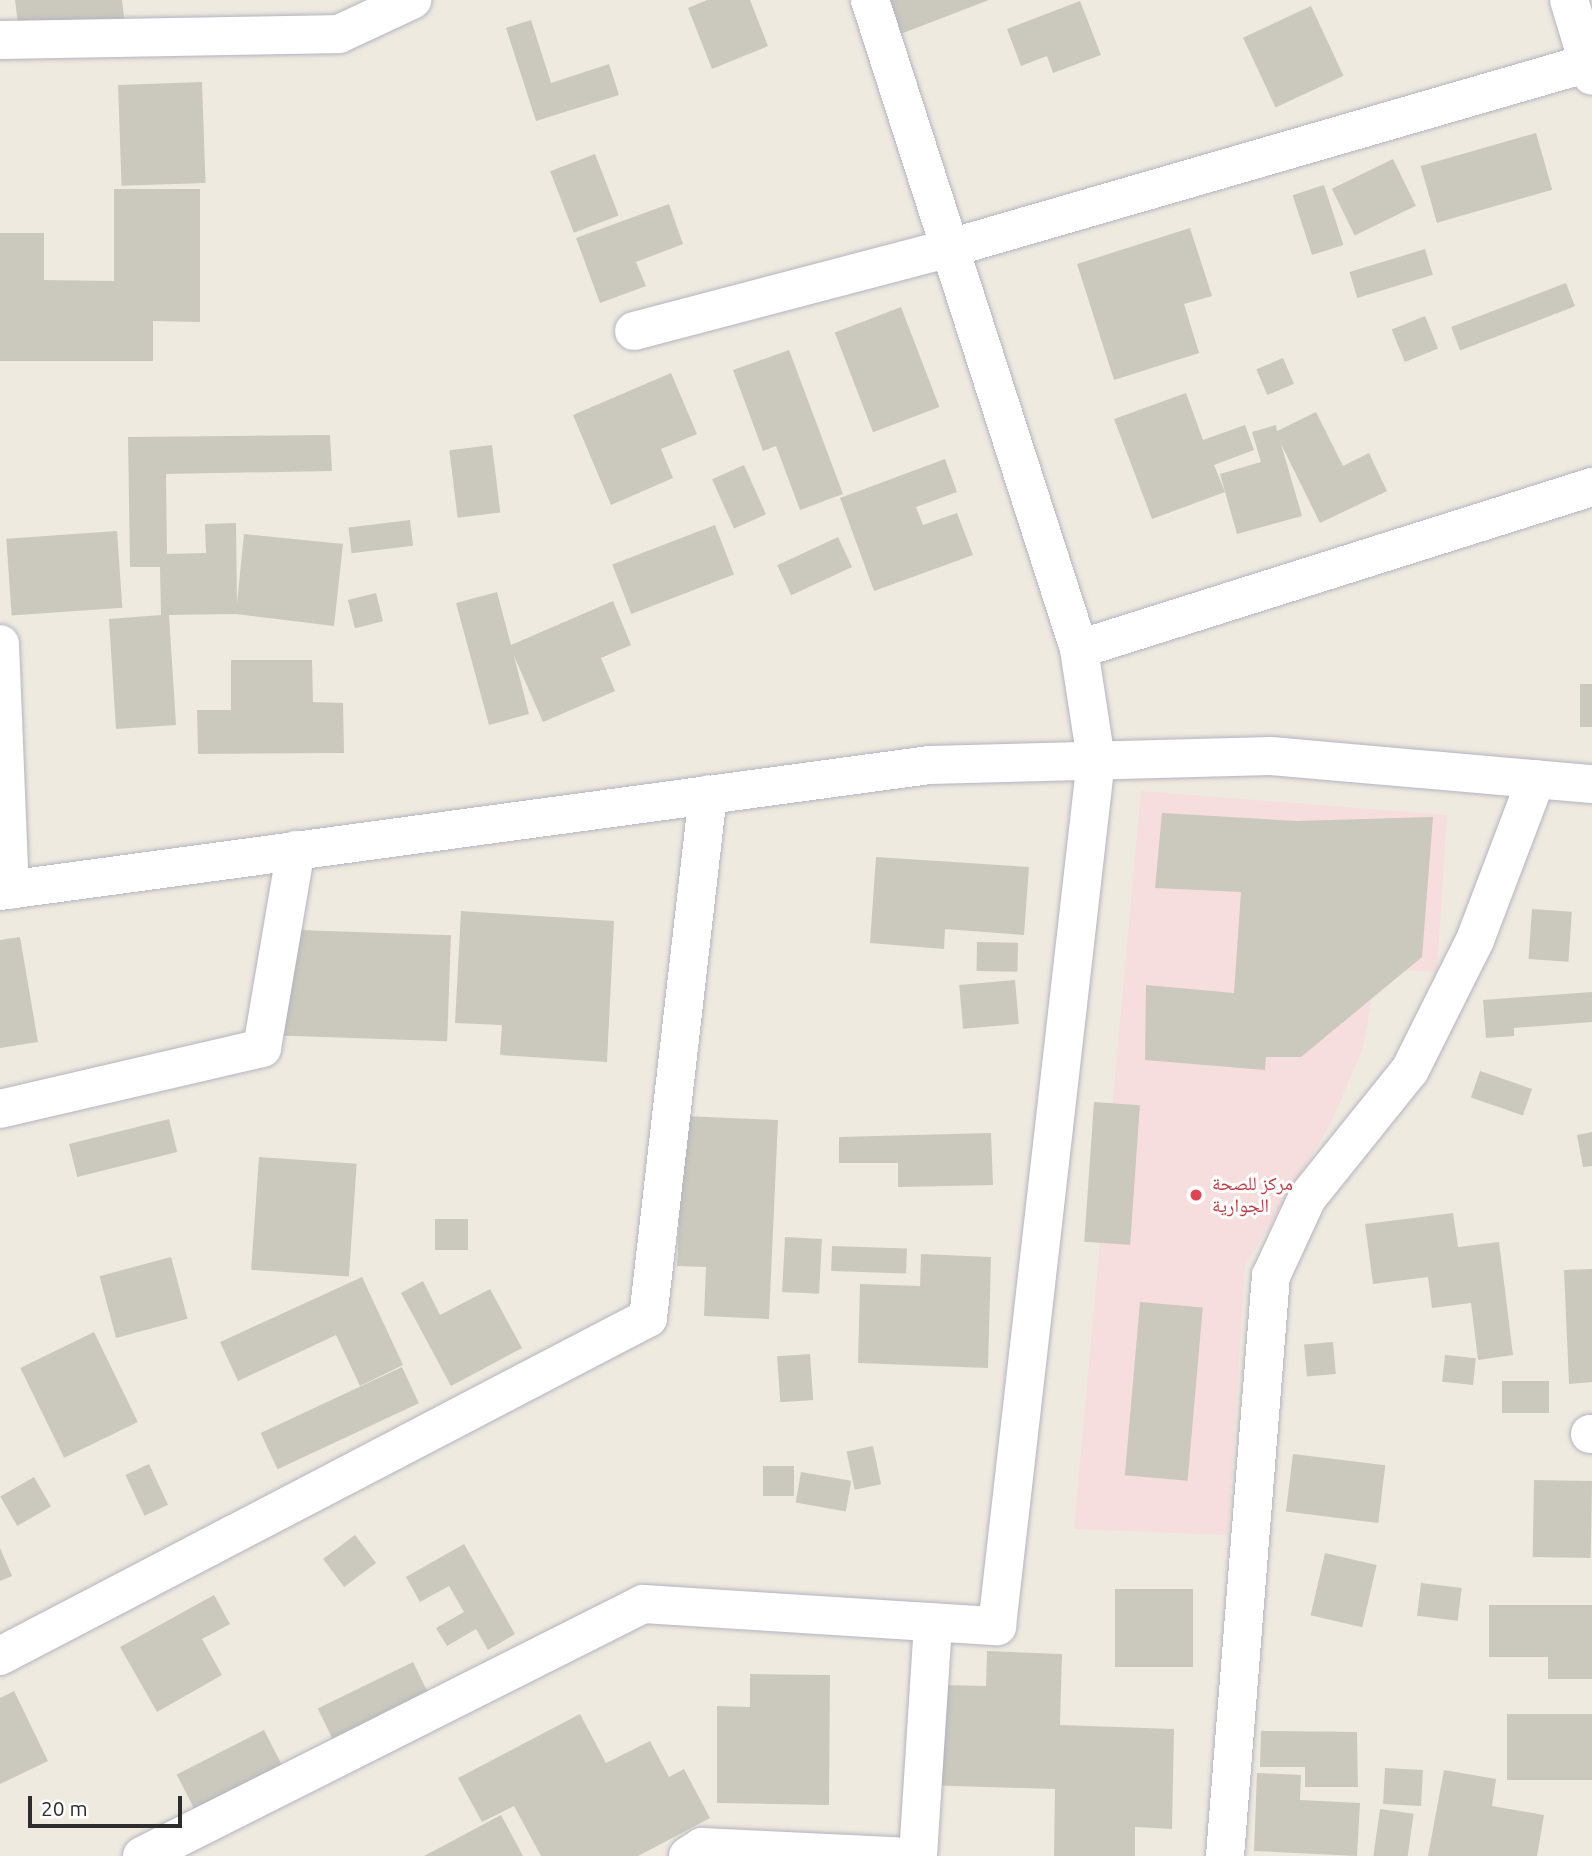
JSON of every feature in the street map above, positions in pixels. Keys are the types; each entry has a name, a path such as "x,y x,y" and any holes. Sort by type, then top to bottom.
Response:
{"street":[{"path":"0,40 339,34 412,0"},
{"path":"142,1856 643,1604 997,1626 1096,760 1079,649 870,0"},
{"path":"634,331 950,248 1591,67 1569,0"},
{"path":"1079,649 1592,487"},
{"path":"0,644 5,891 930,765 1271,756 1592,784"},
{"path":"1225,1856 1271,1276 1307,1198 1410,1070 1475,940 1536,779"},
{"path":"0,1656 648,1318 708,794"},
{"path":"0,1109 262,1048 296,850"},
{"path":"918,1856 933,1622"},
{"path":"688,1856 702,1847 896,1856"}],"shaded area":[{"name":"مركز للصحة الجوارية","path":"1141,791 1447,815 1437,972 1377,969 1363,1048 1331,1123 1245,1266 1228,1535 1074,1529"}],"building":[{"path":"15,0 122,0 125,26 20,40"},
{"path":"707,0 750,0 768,46 712,69 688,8"},
{"path":"876,0 989,0 890,38"},
{"path":"1080,1 1101,55 1053,73 1047,56 1021,66 1007,29"},
{"path":"1311,6 1344,76 1276,107 1243,38"},
{"path":"531,20 551,83 609,64 619,95 536,121 506,28"},
{"path":"202,82 206,183 122,186 118,85"},
{"path":"1536,133 1552,190 1437,223 1421,166"},
{"path":"595,154 619,216 574,233 550,171"},
{"path":"1393,159 1416,206 1355,236 1332,189"},
{"path":"1324,185 1343,245 1312,255 1293,195"},
{"path":"114,189 200,189 200,322 153,321 153,361 0,361 0,233 44,233 44,280 114,281"},
{"path":"669,204 683,244 636,262 646,286 600,303 576,238"},
{"path":"1190,228 1212,296 1184,304 1199,353 1114,380 1077,264"},
{"path":"1425,249 1433,275 1357,298 1349,272"},
{"path":"1566,283 1575,306 1460,350 1451,327"},
{"path":"901,307 939,407 873,432 835,332"},
{"path":"1425,316 1438,348 1405,362 1392,329"},
{"path":"789,350 843,494 800,510 776,446 763,451 733,370"},
{"path":"1283,358 1294,384 1267,395 1256,369"},
{"path":"671,373 697,434 661,449 673,478 611,505 573,415"},
{"path":"1186,393 1203,440 1245,425 1254,450 1214,465 1225,492 1152,519 1114,419"},
{"path":"1316,412 1343,466 1369,453 1387,491 1320,523 1281,444 1302,516 1237,534 1220,474 1261,462 1252,432 1276,425 1277,431"},
{"path":"330,435 332,471 166,474 167,554 206,553 205,524 236,523 237,603 244,534 343,544 334,626 236,614 169,615 176,725 116,729 109,619 161,615 160,567 130,567 128,437"},
{"path":"492,445 500,512 458,518 449,450"},
{"path":"945,459 957,492 916,507 923,525 957,513 973,555 874,591 840,498"},
{"path":"744,465 766,514 734,529 712,479"},
{"path":"410,520 413,546 352,553 348,528"},
{"path":"715,525 734,574 631,614 612,564"},
{"path":"117,531 122,608 12,616 6,539"},
{"path":"838,537 852,567 791,595 777,565"},
{"path":"497,592 511,645 613,601 631,645 601,658 615,691 543,722 514,656 529,714 489,725 456,603"},
{"path":"376,593 383,621 355,628 348,600"},
{"path":"231,660 312,660 313,702 343,703 344,753 198,754 197,710 231,710"},
{"path":"1580,684 1592,684 1592,727 1580,727"},
{"path":"1162,813 1297,821 1433,817 1422,957 1301,1057 1266,1057 1265,1070 1145,1060 1146,985 1234,993 1241,892 1155,888"},
{"path":"876,857 1029,867 1024,935 945,929 944,949 870,943"},
{"path":"1532,909 1572,912 1568,962 1529,959"},
{"path":"461,911 614,921 607,1062 500,1055 502,1025 455,1023"},
{"path":"269,929 451,935 447,1041 265,1035"},
{"path":"20,937 38,1042 0,1048 0,940"},
{"path":"977,942 1018,943 1017,972 976,971"},
{"path":"1015,980 1019,1024 963,1029 959,985"},
{"path":"1592,992 1592,1022 1514,1028 1514,1036 1486,1038 1483,1000"},
{"path":"1480,1071 1532,1089 1523,1115 1471,1097"},
{"path":"1094,1102 1140,1105 1130,1245 1084,1242"},
{"path":"684,1116 778,1120 769,1319 704,1316 706,1267 677,1266"},
{"path":"169,1119 177,1152 77,1177 69,1144"},
{"path":"1592,1132 1592,1166 1583,1167 1577,1135"},
{"path":"991,1133 993,1185 898,1187 898,1163 839,1163 839,1137"},
{"path":"259,1157 357,1164 349,1277 251,1270"},
{"path":"1453,1213 1458,1247 1499,1242 1513,1355 1478,1360 1471,1303 1432,1308 1428,1277 1373,1284 1365,1224"},
{"path":"435,1219 468,1219 468,1250 435,1250"},
{"path":"785,1237 822,1239 819,1294 782,1292"},
{"path":"832,1246 907,1249 906,1274 831,1271"},
{"path":"921,1254 991,1257 988,1368 858,1363 860,1284 920,1286"},
{"path":"171,1257 188,1319 116,1338 100,1276"},
{"path":"1592,1269 1592,1382 1569,1384 1564,1270"},
{"path":"362,1277 403,1365 360,1386 336,1335 238,1381 220,1342"},
{"path":"423,1281 440,1315 490,1289 522,1348 451,1386 401,1293"},
{"path":"1140,1302 1203,1307 1188,1481 1125,1475"},
{"path":"94,1332 138,1422 64,1458 20,1368"},
{"path":"1333,1342 1336,1374 1307,1376 1304,1345"},
{"path":"810,1354 813,1400 780,1402 777,1356"},
{"path":"1445,1355 1476,1358 1473,1385 1442,1382"},
{"path":"402,1367 419,1403 278,1469 261,1433"},
{"path":"1502,1381 1549,1381 1549,1413 1502,1413"},
{"path":"873,1446 881,1484 855,1490 847,1452"},
{"path":"1293,1454 1385,1465 1378,1523 1286,1512"},
{"path":"149,1464 168,1505 144,1516 125,1475"},
{"path":"763,1466 794,1466 794,1496 763,1496"},
{"path":"801,1472 851,1481 846,1511 796,1503"},
{"path":"34,1477 51,1506 17,1526 0,1496"},
{"path":"1534,1480 1592,1481 1591,1558 1533,1557"},
{"path":"355,1535 376,1563 344,1587 323,1559"},
{"path":"464,1544 515,1634 488,1650 476,1629 447,1646 436,1628 464,1612 449,1586 420,1602 406,1577"},
{"path":"0,1548 12,1576 0,1581"},
{"path":"1325,1553 1377,1565 1362,1627 1311,1615"},
{"path":"1421,1583 1462,1588 1458,1621 1417,1616"},
{"path":"1115,1589 1193,1589 1193,1667 1115,1667"},
{"path":"214,1595 230,1624 202,1639 222,1675 157,1712 120,1647"},
{"path":"1489,1605 1592,1605 1592,1679 1548,1679 1548,1657 1489,1657"},
{"path":"987,1651 1062,1654 1060,1725 1174,1729 1172,1829 1135,1827 1135,1856 1054,1856 1055,1789 922,1785 943,1685 986,1686"},
{"path":"413,1662 430,1697 335,1744 318,1708"},
{"path":"750,1674 830,1675 829,1805 717,1803 717,1706 750,1707"},
{"path":"14,1691 48,1761 0,1784 0,1698"},
{"path":"580,1714 606,1763 650,1741 669,1777 684,1769 710,1818 638,1856 541,1856 514,1806 482,1822 458,1778"},
{"path":"1507,1714 1592,1714 1592,1780 1507,1780"},
{"path":"264,1730 289,1778 201,1823 177,1774"},
{"path":"1261,1731 1357,1732 1358,1787 1305,1787 1305,1767 1260,1767"},
{"path":"1385,1768 1423,1770 1421,1806 1383,1804"},
{"path":"1444,1770 1496,1779 1492,1806 1544,1815 1537,1856 1428,1856"},
{"path":"1257,1773 1301,1775 1300,1800 1360,1803 1357,1856 1254,1851"},
{"path":"1380,1809 1414,1814 1408,1856 1373,1856"},
{"path":"501,1815 523,1856 424,1856"}],"place":[{"name":"مركز للصحة الجوارية","path":"1196,1195"}]}
